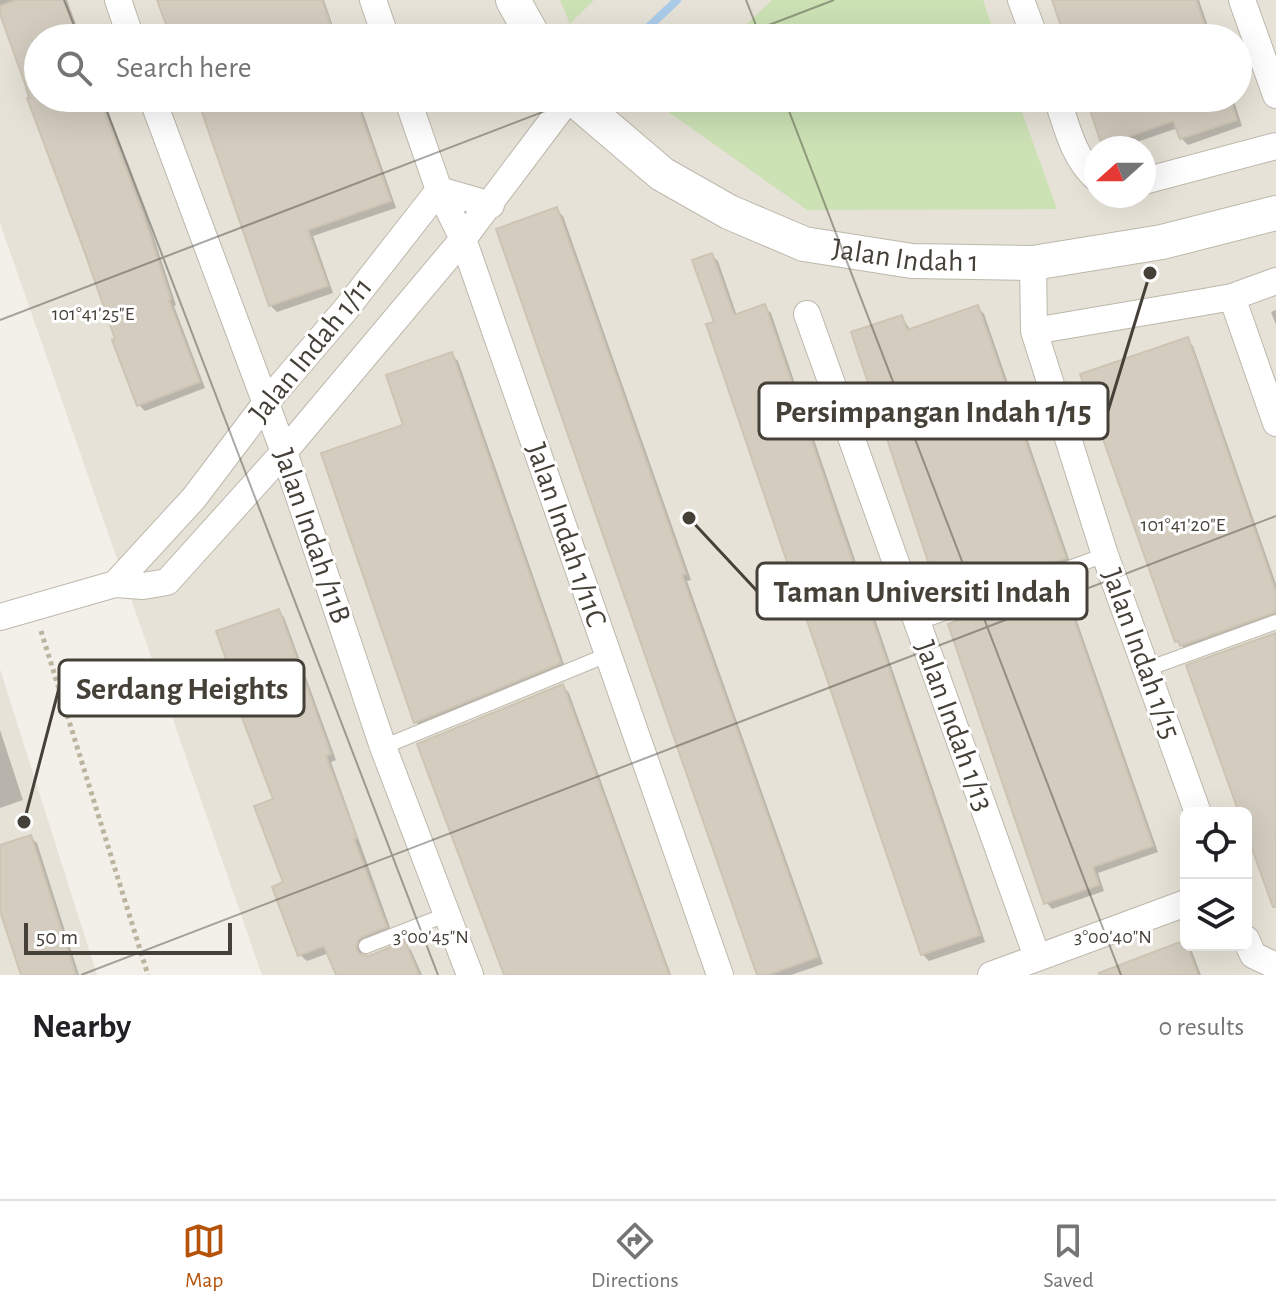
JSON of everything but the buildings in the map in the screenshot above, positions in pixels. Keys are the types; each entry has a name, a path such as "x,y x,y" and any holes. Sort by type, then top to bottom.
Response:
{"street":[{"path":"118,0 126,24"},
{"path":"373,0 381,24"},
{"path":"513,0 526,24"},
{"path":"1021,0 1030,24"},
{"path":"1242,0 1251,24"},
{"path":"1252,28 1276,95"},
{"name":"Jalan Indah /11B","path":"157,112 284,452 383,747 470,975"},
{"name":"Jalan Indah 1/11C","path":"412,112 439,190 463,239 720,975"},
{"name":"Jalan Indah 1/11","path":"0,617 115,584 143,586 167,582 284,452 463,239 561,112"},
{"name":"Jalan Indah 1","path":"588,112 662,174 729,212 804,244 912,261 1033,263 1162,242 1276,213"},
{"path":"1062,112 1084,167"},
{"path":"1156,178 1276,146"},
{"path":"439,190 491,205"},
{"name":"Jalan Indah 1/11","path":"115,584 194,498 265,404 346,309 439,190"},
{"name":"Jalan Indah 1/15","path":"1033,263 1034,331 1105,555 1196,807"},
{"path":"1034,331 1232,297 1276,281"},
{"path":"1232,297 1276,423"},
{"name":"Jalan Indah 1/13","path":"807,314 1037,957"},
{"path":"991,975 1180,905"},
{"path":"1251,951 1253,955 1276,966"}],"lane":[{"path":"917,623 1105,555"},
{"path":"1147,669 1276,622"},
{"path":"383,747 607,655"},
{"path":"366,946 448,914"}],"path":[{"path":"33,607 148,975"}],"shaded area":[{"path":"0,0 1276,0 1276,975 262,975 0,223"},
{"path":"0,669 97,975 0,975"}],"green space":[{"path":"560,0 594,0 570,24"},
{"path":"772,0 983,0 991,24 747,24"},
{"path":"668,112 1022,112 1057,209 807,210"}],"waterway":[{"path":"652,24 677,0"}],"place":[{"name":"Persimpangan Indah 1/15","path":"1150,273"},
{"name":"Taman Universiti Indah","path":"689,518"},
{"name":"Serdang Heights","path":"24,822"}]}
